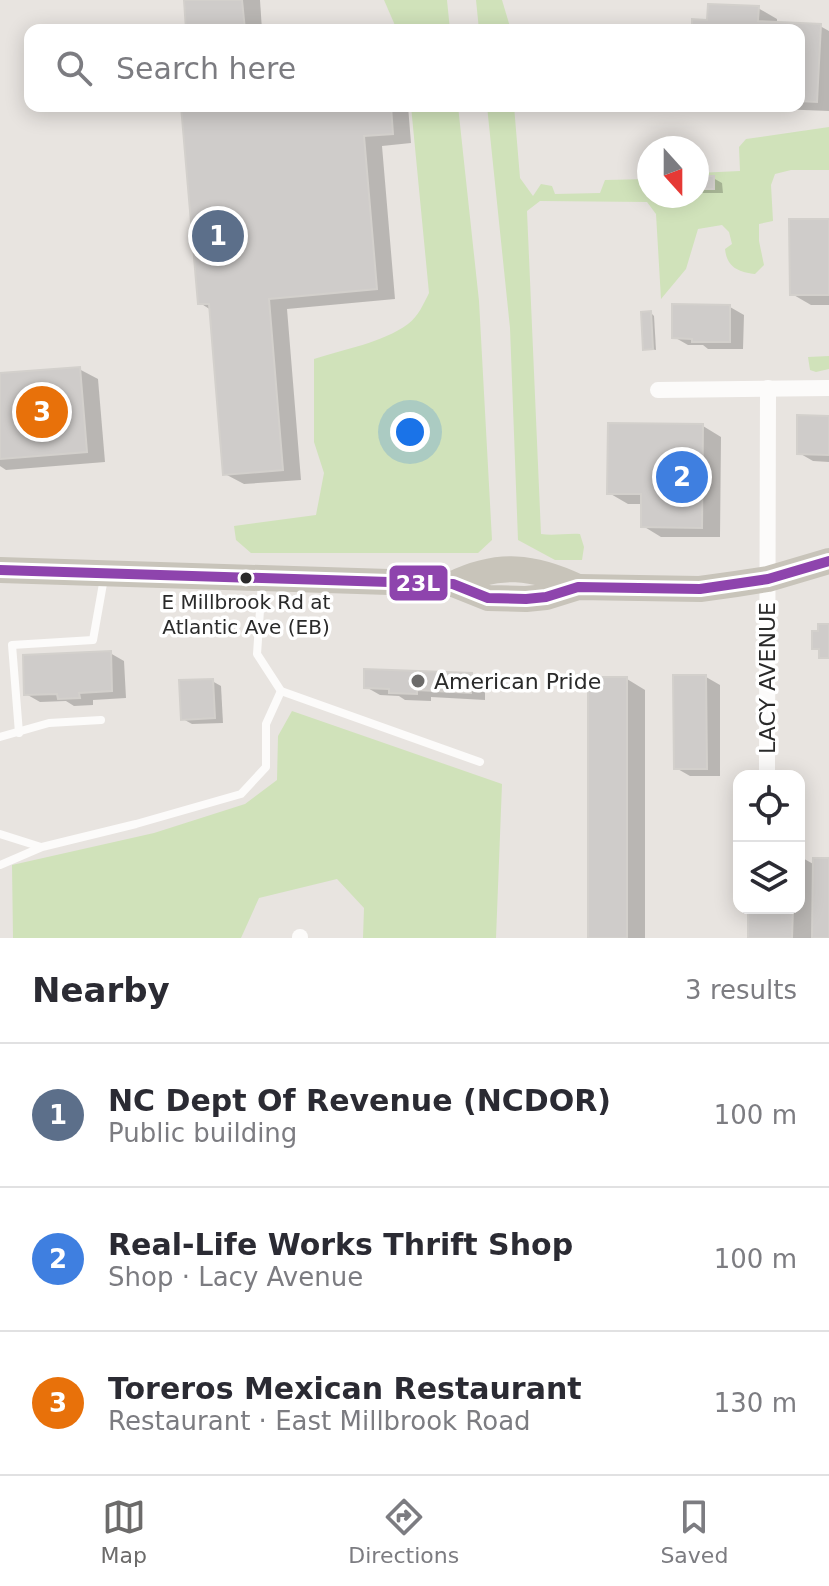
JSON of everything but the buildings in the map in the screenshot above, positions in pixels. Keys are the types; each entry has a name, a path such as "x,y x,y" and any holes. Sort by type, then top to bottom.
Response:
{"main road":[{"path":"0,570 453,584 488,598 509,600 546,597 578,587 700,589 768,579 829,561"}],"street":[{"name":"LACY AVENUE","path":"767,770 768,388"},
{"path":"658,390 829,388"}],"lane":[{"path":"19,733 12,645 93,640 104,575"},
{"path":"262,580 257,654 281,691 480,762"},
{"path":"0,865 42,847 241,794 266,767 266,724 281,691"},
{"path":"0,737 65,720 101,720"},
{"path":"0,834 42,847"}],"green space":[{"path":"384,0 447,0 449,24 394,24"},
{"path":"476,0 502,0 509,24 478,24"},
{"path":"412,112 459,112 479,301 492,540 478,553 251,553 236,540 234,526 316,515 324,473 314,442 314,359 398,331 415,318 429,293"},
{"path":"488,112 514,112 520,178 533,196 541,184 552,186 555,194 600,193 605,180 637,179 637,202 540,201 527,211 541,534 580,534 584,547 582,560 555,560 518,540 510,328"},
{"path":"829,127 829,170 791,170 775,174 771,185 773,221 759,224 764,265 755,274 739,270 728,261 725,249 732,244 729,232 722,225 698,229 686,269 661,299 656,214 652,208 709,208 709,172 740,171 739,147 746,139"},
{"path":"829,356 829,369 810,370 808,357"},
{"path":"292,711 502,784 496,938 363,938 364,908 337,879 259,898 241,938 13,938 12,865 154,833 245,804 277,780 278,736"}],"transit line":[{"name":"23L","path":"0,570 453,584 488,598 526,599 546,597 578,587 700,589 768,579 829,561"}],"place":[{"name":"NC Dept Of Revenue (NCDOR)","path":"218,236"},
{"name":"Toreros Mexican Restaurant","path":"42,412"},
{"name":"Real-Life Works Thrift Shop","path":"682,477"},
{"name":"E Millbrook Rd at Atlantic Ave (EB)","path":"246,578"},
{"name":"American Pride","path":"418,681"}]}
